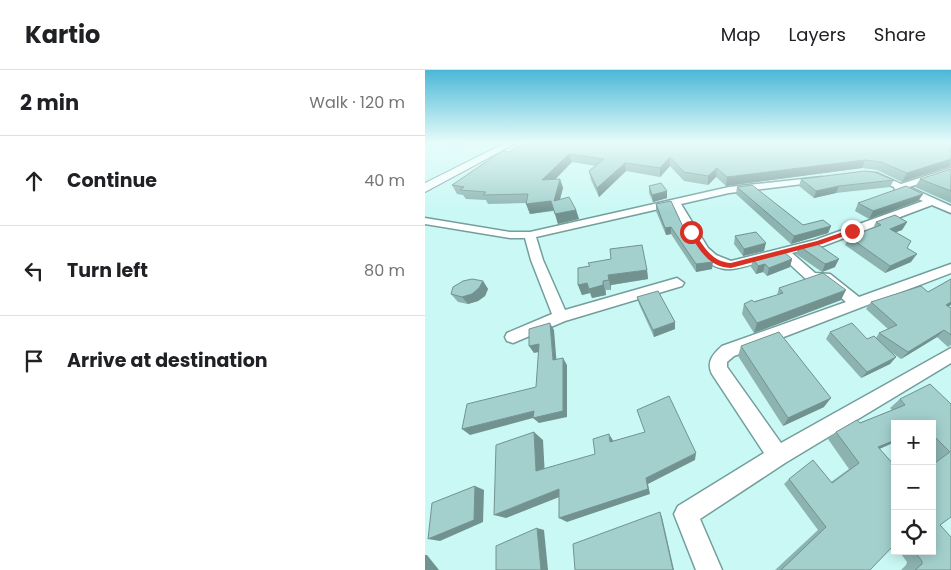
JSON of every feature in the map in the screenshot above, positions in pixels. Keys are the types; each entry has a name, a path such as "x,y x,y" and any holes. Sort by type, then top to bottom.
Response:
{"main road":[{"path":"425,179 452,165"},
{"path":"425,188 468,165"}],"street":[{"path":"898,188 951,171"},
{"path":"862,173 873,174 898,188 951,210"},
{"path":"425,221 510,235 530,235 729,190 834,177"},
{"path":"675,202 707,256 720,265 744,264 819,243 930,202"},
{"path":"530,235 537,260 560,317"},
{"path":"784,253 812,277 825,277 858,304"},
{"path":"778,456 718,369 719,359 728,351 948,274"},
{"path":"513,336 560,317 677,283"},
{"path":"709,570 685,514 778,456 951,355"}],"building":[{"path":"481,165 557,165 542,180 560,179 554,201 569,197 576,210 555,214 551,201 526,204 528,194 483,195 486,192 460,190 464,187 452,185"},
{"path":"596,165 622,165 597,188 589,171"},
{"path":"641,165 662,165 660,168"},
{"path":"678,165 822,165 727,177 717,168 708,176 684,172"},
{"path":"889,165 931,165 907,173"},
{"path":"951,169 951,191 920,179"},
{"path":"865,171 874,172 894,180 839,186 816,191 801,179"},
{"path":"661,183 667,191 652,195 649,186"},
{"path":"752,185 803,225 823,220 831,226 794,236 737,187"},
{"path":"906,186 923,194 873,211 858,203"},
{"path":"671,201 684,229 713,262 696,264 671,227 665,228 656,204"},
{"path":"895,215 907,222 890,229 911,241 907,248 917,254 890,266 849,237 881,225 876,222"},
{"path":"756,232 766,243 744,249 735,236"},
{"path":"816,243 839,259 825,264 799,246"},
{"path":"642,245 647,270 608,275 609,280 603,281 603,285 589,289 587,283 578,285 578,268 590,266 588,263 611,259 610,249"},
{"path":"783,251 792,259 769,268 765,264 758,266 753,259"},
{"path":"823,273 846,290 757,323 744,304 752,300 754,302 783,293 779,288"},
{"path":"472,279 483,281 472,294 462,297 451,294 453,287 463,281"},
{"path":"951,279 951,302 946,305 951,308 951,335 944,330 908,352 879,333 897,325 871,302 921,286 928,292"},
{"path":"658,291 675,322 653,330 637,297"},
{"path":"550,323 553,360 563,358 563,411 533,418 534,411 462,429 467,404 536,387 539,344 529,346 529,329"},
{"path":"852,323 867,339 874,336 896,357 867,372 830,332"},
{"path":"779,332 831,398 788,418 741,346"},
{"path":"930,384 951,404 951,517 940,525 951,537 951,570 915,570 922,564 917,555 936,555 936,462 950,452 936,438 936,420 891,420 891,442 878,447 891,462 891,548 870,570 781,570 826,527 789,479 813,460 832,483 859,463 836,432 857,420 860,423 905,405 900,399"},
{"path":"669,396 696,453 646,478 648,489 559,518 559,489 494,515 496,445 534,432 536,471 595,454 593,439 609,434 610,442 645,432 637,410"},
{"path":"475,486 474,520 428,539 432,503"},
{"path":"660,512 673,570 575,570 573,544"},
{"path":"537,528 541,570 496,570 496,546"}],"route":[{"path":"691,232 707,256 720,265 731,265 744,264 819,243 852,231"}]}
